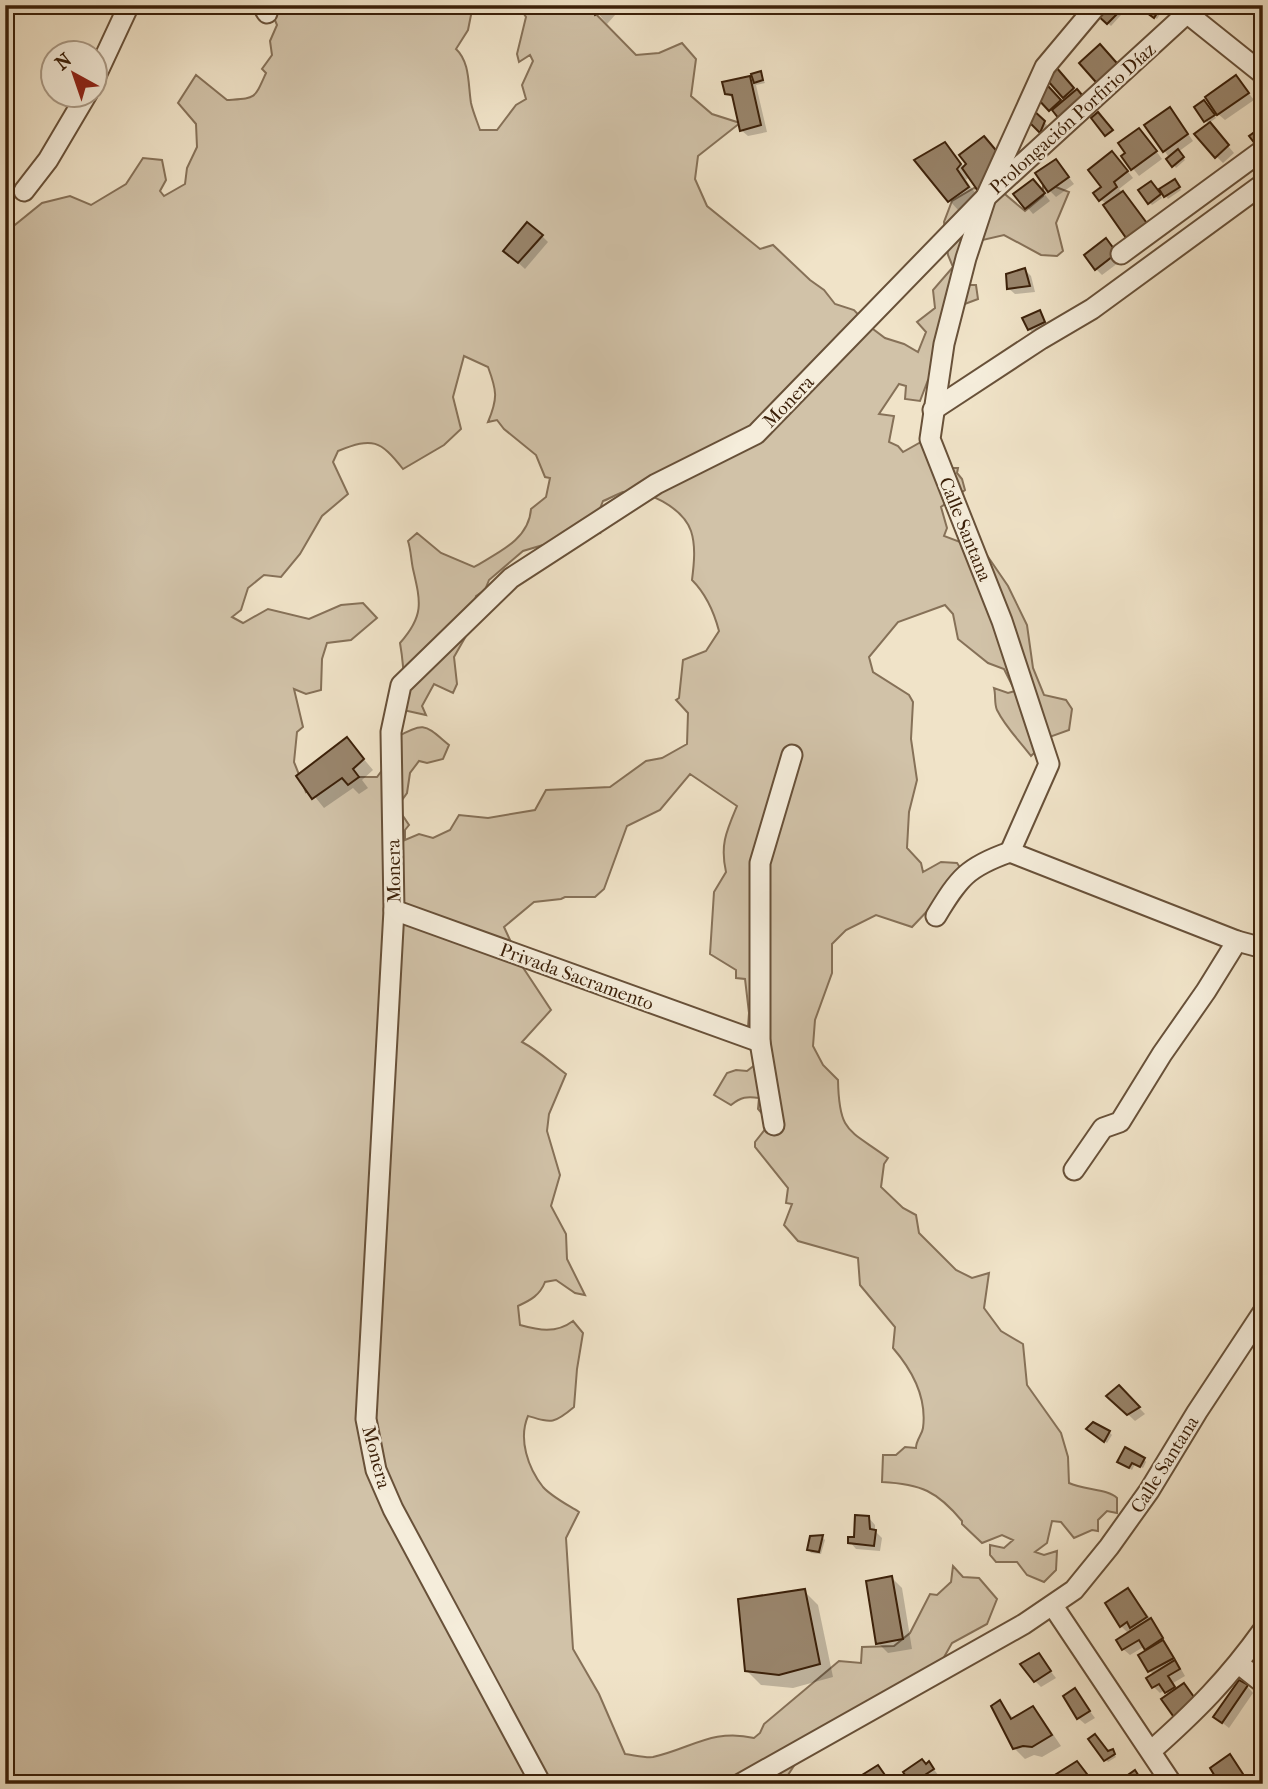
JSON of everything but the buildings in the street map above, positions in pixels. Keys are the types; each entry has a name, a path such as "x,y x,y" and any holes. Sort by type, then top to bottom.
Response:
{"street":[{"path":"108,50 129,5"},
{"name":"Prolongación Porfirio Díaz","path":"986,197 1045,67 1097,5"},
{"path":"1192,9 1260,66"},
{"name":"Prolongación Porfirio Díaz","path":"986,197 1192,9"},
{"path":"24,191 48,160 79,108"},
{"path":"1121,254 1263,150"},
{"path":"933,410 1092,309 1263,184"},
{"name":"Calle Santana","path":"986,197 966,258 944,344 930,439 1002,621 1049,764 1010,852"},
{"name":"Monera","path":"541,1784 393,1509 376,1470 366,1419 394,910 391,732 401,685 511,579 656,484 756,434 986,197"},
{"path":"774,1125 760,1042 760,863 792,755"},
{"path":"936,916 955,884 982,862 1010,852 1237,941 1263,948"},
{"name":"Privada Sacramento","path":"394,910 760,1042"},
{"path":"1074,1170 1103,1128 1120,1122 1237,941"},
{"name":"Calle Santana","path":"740,1784 1053,1606 1074,1590 1093,1569 1149,1492 1197,1412 1263,1312"},
{"path":"1053,1606 1172,1784"},
{"path":"1151,1751 1200,1708 1239,1664 1263,1630"},
{"path":"1239,1664 1263,1683"}],"shaded area":[{"path":"273,5 473,5 468,30 456,49 464,60 471,103 480,130 497,130 516,105 526,99 522,85 533,61 530,55 519,62 517,54 526,17 518,5 587,5 636,55 659,53 682,43 696,59 691,96 712,114 740,123 698,156 695,179 707,206 760,249 773,245 824,290 835,304 854,310 885,338 918,352 926,332 917,322 935,308 933,290 953,267 948,255 944,222 952,201 974,188 1000,190 1025,211 1043,196 1043,182 1069,192 1056,223 1063,251 1057,256 1041,255 1004,235 978,241 968,285 976,285 978,299 962,305 951,355 928,380 920,401 905,399 906,386 899,384 879,414 894,416 889,442 903,452 921,442 952,468 958,468 957,473 965,490 941,507 947,528 944,536 984,551 1008,586 1027,625 1033,668 1044,695 1066,700 1072,709 1069,730 1052,736 1031,756 1004,723 996,708 994,688 1008,693 1015,691 1004,669 988,663 958,639 953,614 945,605 898,622 869,657 873,672 909,695 913,702 911,739 917,780 909,812 907,848 921,863 923,872 941,862 957,863 961,869 955,882 912,927 876,915 846,930 832,944 832,973 815,1020 813,1046 823,1065 838,1080 844,1121 855,1135 888,1158 884,1164 881,1187 903,1208 916,1215 919,1233 956,1270 972,1278 989,1273 984,1308 1001,1331 1023,1344 1027,1385 1061,1433 1068,1457 1069,1483 1117,1498 1117,1513 1107,1511 1098,1520 1098,1531 1092,1530 1074,1538 1061,1522 1052,1521 1047,1543 1035,1552 1044,1555 1057,1551 1056,1570 1044,1582 1027,1575 1017,1562 996,1562 990,1555 990,1545 1004,1548 1013,1540 1002,1535 982,1543 936,1496 918,1487 882,1482 883,1455 896,1455 905,1447 916,1448 924,1417 917,1385 893,1348 895,1327 860,1285 858,1258 798,1241 784,1225 792,1204 786,1203 788,1188 755,1147 755,1142 770,1123 758,1109 759,1098 744,1098 731,1105 714,1095 727,1073 747,1071 756,1064 755,1050 747,1041 749,1013 745,979 736,978 736,970 710,954 714,892 726,872 725,839 737,806 690,774 660,810 627,826 604,889 595,897 565,897 534,902 504,927 522,966 551,1010 522,1042 566,1074 549,1114 547,1131 560,1175 551,1206 566,1234 567,1259 585,1295 575,1293 556,1280 545,1282 534,1297 518,1306 520,1325 554,1329 573,1321 583,1333 574,1407 562,1417 552,1420 528,1416 524,1444 529,1462 543,1487 579,1512 566,1538 573,1649 599,1694 625,1754 653,1757 714,1738 754,1738 764,1724 839,1661 861,1663 862,1647 894,1646 910,1633 930,1594 937,1595 951,1582 953,1566 963,1577 979,1578 997,1599 987,1624 952,1643 939,1666 805,1749 784,1781 773,1784 5,1784 5,233 42,203 70,196 91,205 126,184 143,158 162,160 166,180 160,191 164,196 185,184 187,168 197,147 196,124 178,103 196,75 227,100 253,96 266,73 262,69 272,55 270,41 277,25 272,13","holes":["464,356 488,367 495,394 488,422 497,420 536,455 545,477 550,478 546,497 531,509 529,520 518,537 502,551 474,567 441,553 417,533 408,541 419,609 413,625 400,643 404,677 403,710 426,715 422,706 434,684 453,693 457,684 454,657 470,629 476,596 485,590 489,580 523,551 590,531 600,533 596,519 603,501 623,492 642,493 663,501 687,523 694,543 692,580 709,604 719,631 706,651 683,660 679,698 676,700 688,713 687,744 662,758 646,761 610,787 546,790 535,810 488,818 459,815 450,830 433,838 419,834 405,840 405,830 409,825 397,807 407,793 410,773 419,761 427,763 443,759 449,745 435,733 419,727 397,737 386,765 377,777 336,777 306,792 294,762 297,732 303,727 294,689 306,694 321,690 322,659 327,643 351,640 377,618 363,603 341,605 309,619 268,609 243,623 232,617 241,610 248,588 264,575 281,577 300,554 322,516 348,494 333,462 338,451 360,444 375,444 388,452 403,469 444,445 461,429 453,397"]}]}
